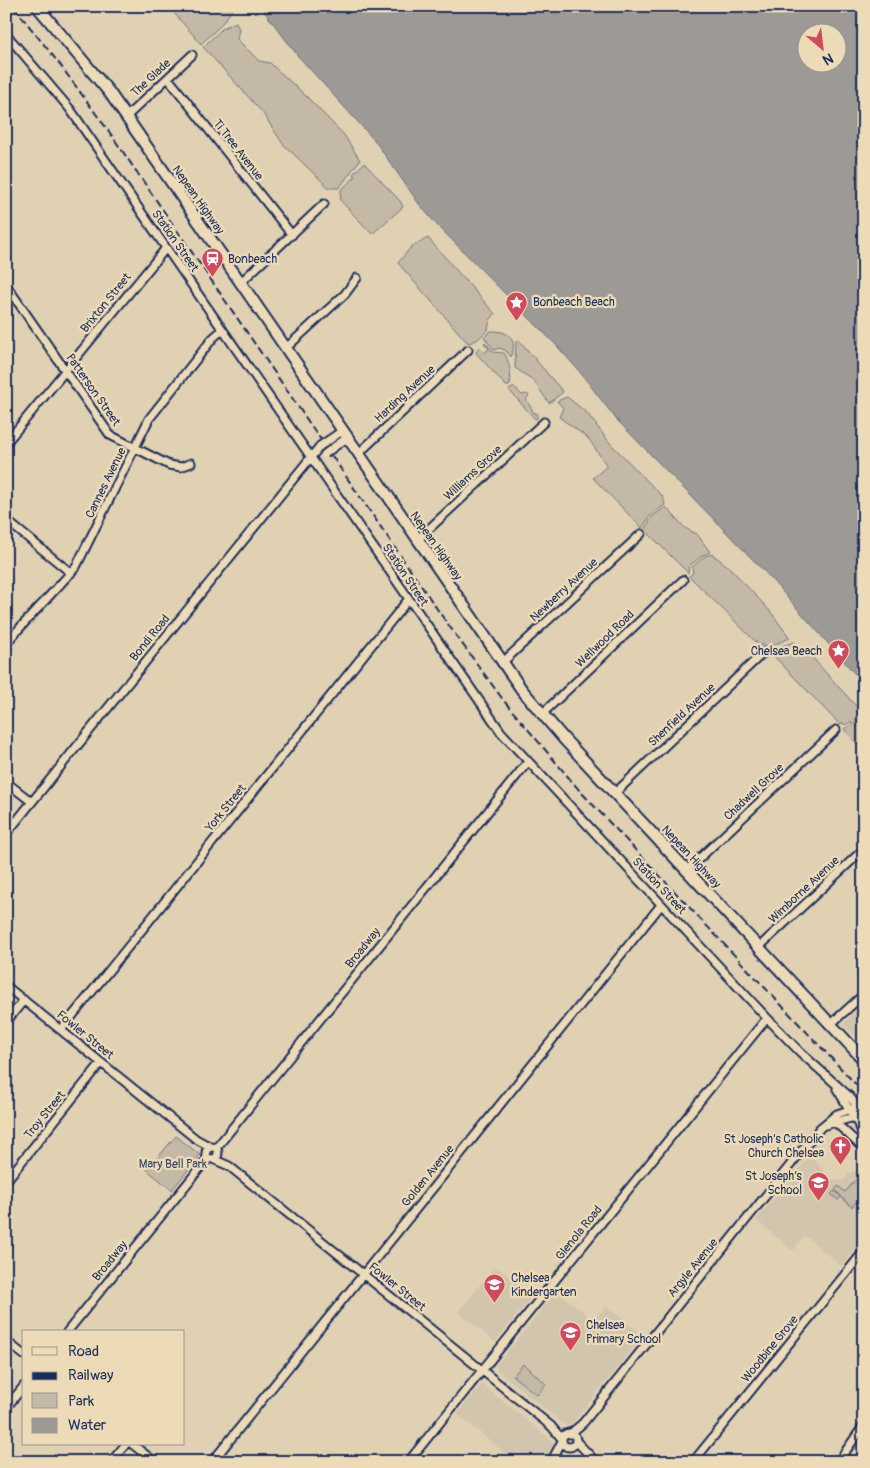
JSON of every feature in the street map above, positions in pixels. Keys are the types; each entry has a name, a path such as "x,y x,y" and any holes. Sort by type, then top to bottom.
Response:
{"highway":[{"name":"Nepean Highway","path":"37,6 100,81 126,117 502,663 542,714 864,1060"}],"street":[{"name":"Station Street","path":"6,34 70,109 484,709 527,763 767,1018 836,1086 861,1106 864,1115"},
{"name":"The Glade","path":"126,117 192,55"},
{"name":"Ti Tree Avenue","path":"168,78 292,235"},
{"path":"240,283 324,204"},
{"name":"Brixton Street","path":"6,443 166,248"},
{"path":"286,348 345,294 357,278"},
{"name":"Patterson Street","path":"6,286 108,434 171,466 181,467 191,463"},
{"name":"Cannes Avenue","path":"6,643 81,559 150,417 222,330"},
{"name":"Harding Avenue","path":"358,454 468,350"},
{"name":"Williams Grove","path":"417,540 544,422"},
{"path":"312,458 325,454 345,434"},
{"name":"Bondi Road","path":"6,834 320,446 329,440 345,434"},
{"path":"6,520 71,572"},
{"name":"Newberry Avenue","path":"502,663 641,534"},
{"name":"Wellwood Road","path":"542,714 683,580"},
{"name":"York Street","path":"60,1030 408,600"},
{"name":"Shenfield Avenue","path":"615,793 764,652"},
{"name":"Chadwell Grove","path":"687,870 836,730"},
{"name":"Broadway","path":"70,1330 527,763"},
{"path":"6,782 32,802"},
{"name":"Wimborne Avenue","path":"759,947 864,849"},
{"name":"Golden Avenue","path":"212,1462 661,905"},
{"name":"Fowler Street","path":"6,986 212,1153 225,1159 229,1166 596,1462"},
{"path":"831,1024 864,994"},
{"path":"6,1022 24,1000"},
{"name":"Glenola Road","path":"408,1462 767,1018"},
{"name":"Troy Street","path":"6,1181 101,1063"},
{"name":"Station Street","path":"836,1086 864,1134"},
{"name":"Argyle Avenue","path":"552,1460 820,1128 834,1116 861,1106"},
{"path":"820,1128 864,1115"},
{"path":"836,1122 864,1149"},
{"name":"Woodbine Grove","path":"694,1462 864,1251"},
{"path":"6,1340 22,1353"},
{"path":"6,1408 22,1388"},
{"path":"838,1462 864,1425"},
{"path":"111,1462 124,1446"},
{"path":"135,1446 155,1462"}],"shaded area":[{"path":"864,1003 864,1045 843,1024"},
{"name":"St Joseph’s School","path":"810,1156 824,1171 821,1175 830,1183 832,1179 845,1180 847,1174 861,1170 864,1167 864,1239 842,1266 805,1236 793,1251 756,1220"},
{"name":"Chelsea Kindergarten","path":"495,1266 533,1295 495,1342 458,1312"},
{"name":"Chelsea Primary School","path":"557,1291 594,1320 606,1306 643,1335 571,1425 566,1426 497,1370 496,1366"},
{"path":"482,1384 556,1444 542,1462 516,1462 457,1414"}],"green space":[{"path":"168,6 231,6 233,9 219,27 201,44"},
{"path":"236,22 239,29 237,39 259,61 270,63 308,98 344,135 360,160 339,188 329,188 283,144 262,112 203,47 223,28"},
{"path":"364,163 400,201 403,207 372,234 340,200 341,190 355,177 353,174"},
{"path":"428,238 495,314 490,320 488,330 477,340 469,343 466,341 398,263 411,247"},
{"path":"491,331 503,332 510,337 513,345 511,357 505,350 498,348 494,350 484,337"},
{"path":"519,340 563,392 549,403 533,380 515,368 516,341"},
{"path":"485,342 493,352 504,353 506,356 509,364 509,386 506,386 476,353 479,347 484,353 489,349"},
{"path":"514,387 522,395 526,394 529,396 526,399 534,413 537,413 537,418 535,419 509,390"},
{"path":"567,397 587,413 609,442 663,497 665,505 651,515 642,528 593,478 607,466 588,438 559,417 563,408 557,401"},
{"path":"666,507 685,528 697,534 710,552 689,566 688,573 645,528 653,516"},
{"path":"712,554 729,567 770,611 790,638 766,648 763,644 760,646 689,576 693,573 692,567 705,556"},
{"path":"794,642 810,655 864,715 845,725 843,723 840,725 771,653 772,649"},
{"path":"864,717 864,752 844,729"},
{"name":"Mary Bell Park","path":"176,1136 200,1155 172,1190 147,1170"},
{"path":"858,1177 864,1181 864,1193 852,1207 841,1197 838,1200 831,1194 834,1191 842,1197 835,1190 838,1186 845,1192"},
{"path":"523,1364 546,1384 537,1395 513,1376"}],"water":[{"path":"260,6 864,6 864,684 765,572 616,419 557,346 436,224 419,204 375,141 298,56"}],"railway":[{"path":"13,6 58,62 110,133 444,619 504,701 580,791 864,1093"}],"place":[{"name":"Bonbeach","path":"212,278"},
{"name":"Bonbeach Beach","path":"517,321"},
{"name":"Chelsea Beach","path":"838,670"},
{"name":"St Joseph’s Catholic Church Chelsea","path":"840,1165"},
{"name":"St Joseph’s School","path":"818,1202"},
{"name":"Chelsea Kindergarten","path":"495,1304"},
{"name":"Chelsea Primary School","path":"570,1351"}]}
